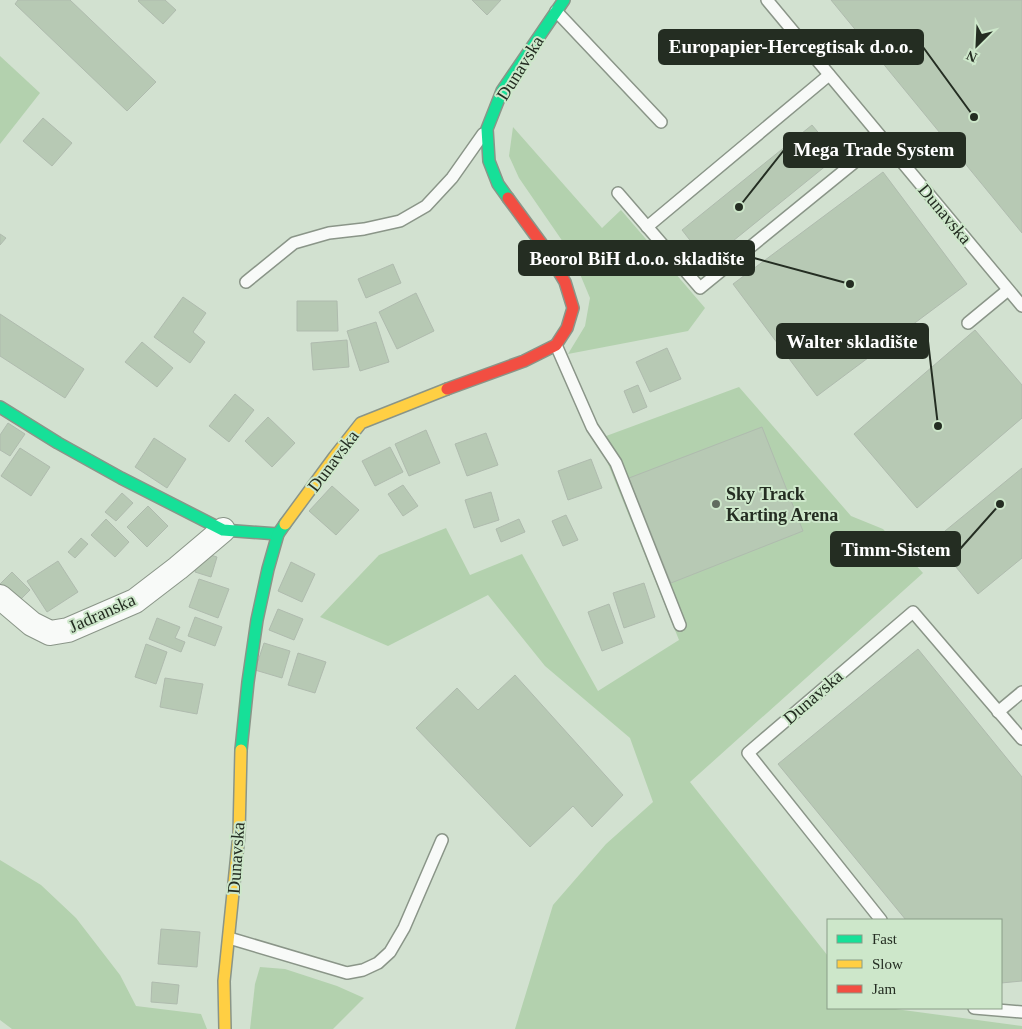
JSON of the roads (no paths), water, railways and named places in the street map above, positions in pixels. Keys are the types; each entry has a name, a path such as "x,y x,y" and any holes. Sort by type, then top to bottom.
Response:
{"street":[{"name":"Dunavska","path":"225,1029 224,982 230,938 239,834 241,747 249,671 257,620 278,534 361,423 427,396 524,362 556,345 567,328 573,308 565,282 544,247 498,184 489,160 487,129 502,91 564,0"},
{"path":"0,407 58,443 121,478 223,530 278,534"},
{"name":"Jadranska","path":"0,597 32,624 50,633 68,630 135,601 223,530"}],"lane":[{"name":"Dunavska","path":"766,0 1022,306"},
{"path":"556,11 662,122"},
{"path":"647,227 829,74"},
{"path":"246,282 294,244 328,233 364,229 400,221 426,206 452,178 487,129"},
{"path":"618,193 700,288 883,139"},
{"path":"968,323 1008,290"},
{"path":"556,345 592,427 616,463 680,625"},
{"name":"Dunavska","path":"880,919 748,753 913,612 1022,739"},
{"path":"998,712 1022,692"},
{"path":"230,938 347,972 364,970 378,964 390,952 404,928 442,840"},
{"path":"986,1009 1022,1012"}],"place":[{"name":"Europapier-Hercegtisak d.o.o.","path":"974,117"},
{"name":"Mega Trade System","path":"739,207"},
{"name":"Beorol BiH d.o.o. skladište","path":"850,284"},
{"name":"Walter skladište","path":"938,426"},
{"name":"Sky Track Karting Arena","path":"716,504"},
{"name":"Timm-Sistem","path":"1000,504"}]}
